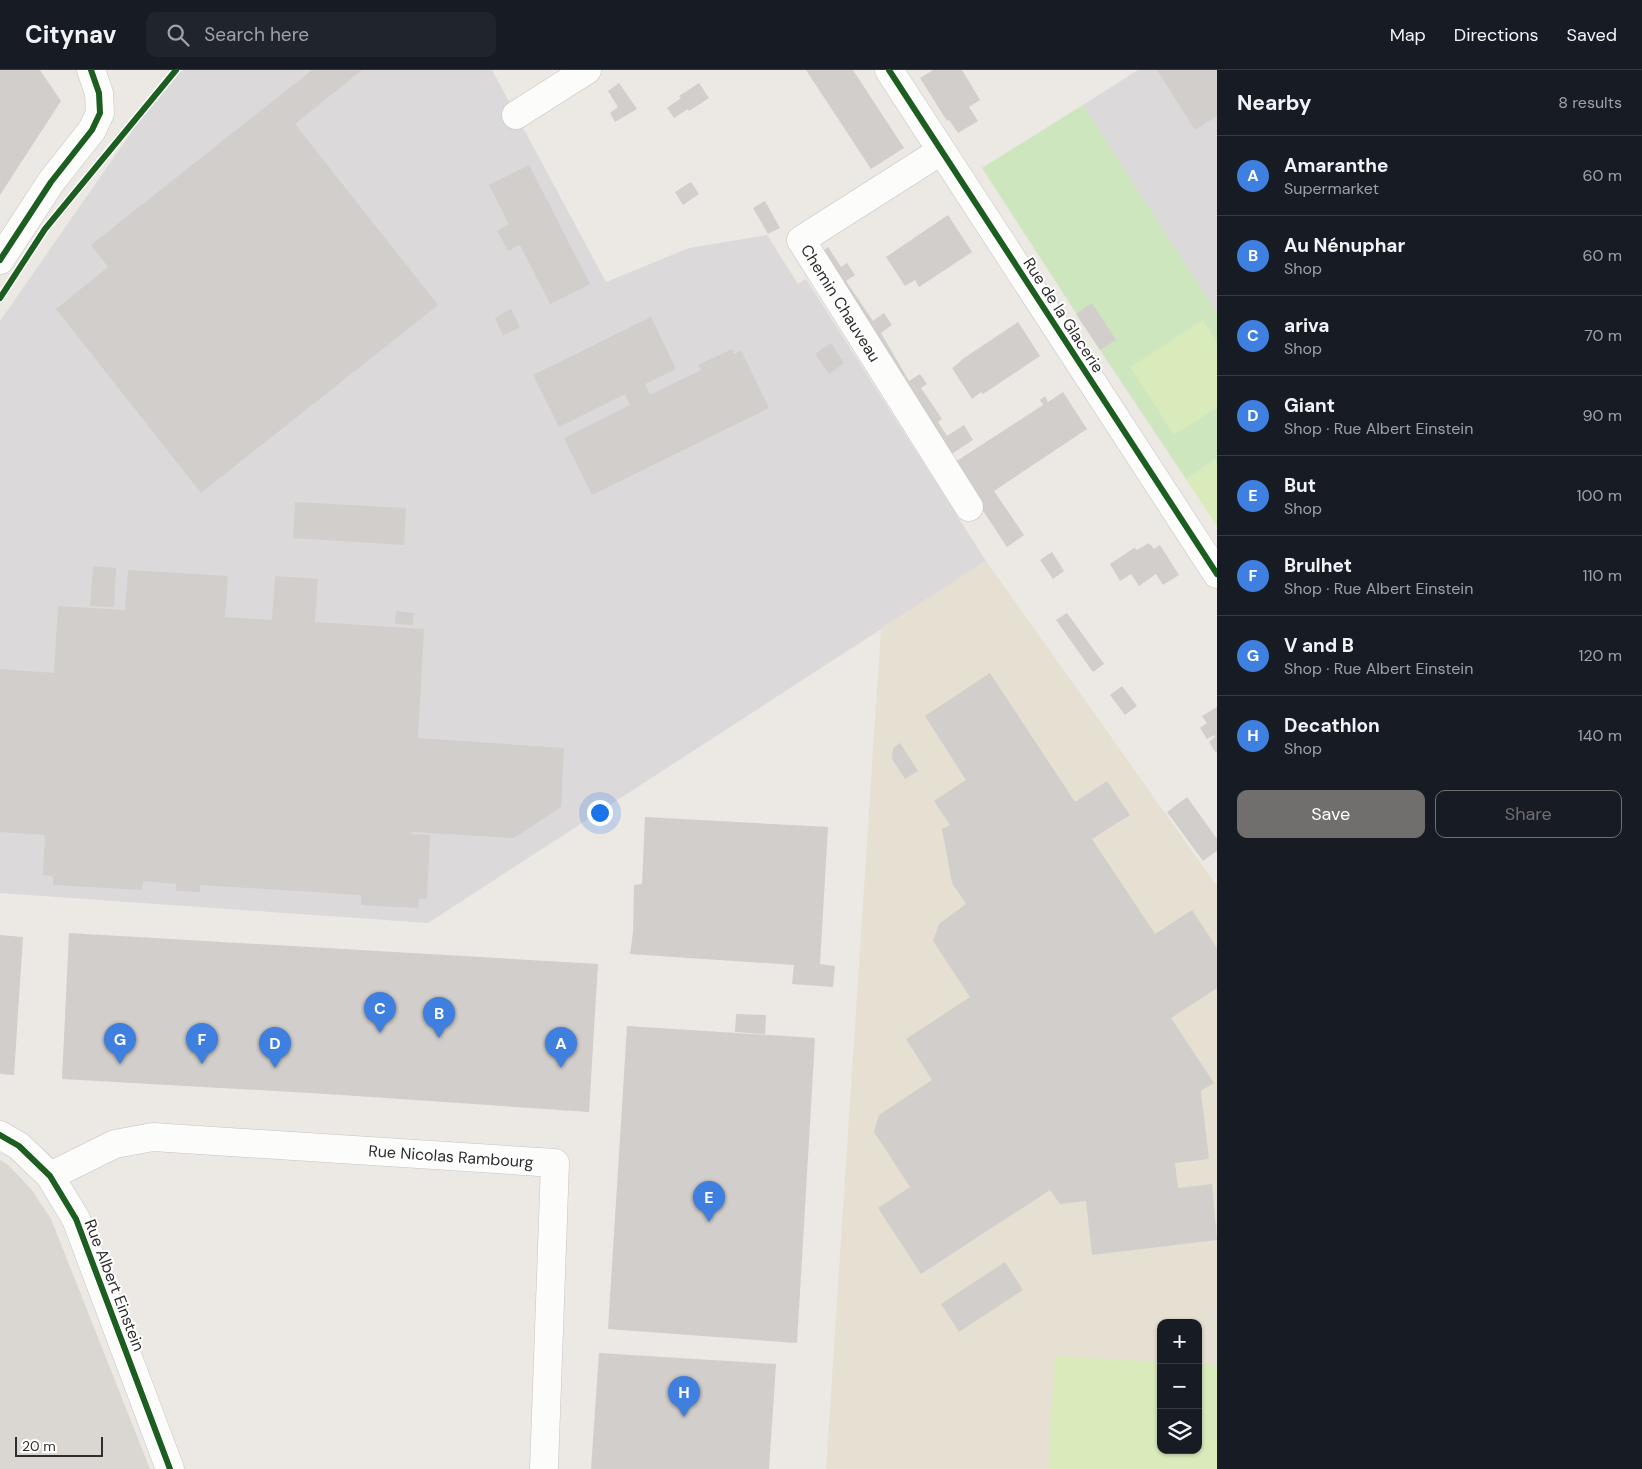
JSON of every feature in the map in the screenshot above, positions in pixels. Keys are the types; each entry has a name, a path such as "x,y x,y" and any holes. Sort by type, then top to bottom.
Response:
{"street":[{"path":"0,260 51,182 92,130 100,113 99,93 91,70"},
{"path":"516,115 587,70"},
{"name":"Rue de la Glacerie","path":"889,70 1217,574"},
{"name":"Chemin Chauveau","path":"941,151 801,240 969,507"},
{"name":"Rue Albert Einstein","path":"0,1135 19,1146 50,1176 76,1219 170,1469"},
{"name":"Rue Nicolas Rambourg","path":"50,1176 115,1144 153,1137 555,1163 544,1469"}],"shaded area":[{"path":"183,70 492,70 606,282 689,248 767,235 798,284 806,279 986,561 428,923 0,893 0,321 151,104"},
{"path":"1138,70 1217,70 1217,313 1083,105"},
{"path":"986,561 1217,886 1217,1469 826,1469 881,628"},
{"path":"0,1160 7,1164 31,1189 51,1219 150,1469 0,1469"}],"green space":[{"path":"1083,105 1217,313 1217,458 1186,479 982,168"},
{"path":"1203,320 1217,342 1217,408 1174,435 1130,367"},
{"path":"1217,458 1217,526 1186,479"},
{"path":"1055,1356 1157,1362 1157,1454 1202,1454 1202,1364 1217,1365 1217,1469 1049,1469"}],"building":[{"path":"0,70 40,70 61,101 0,195"},
{"path":"312,70 362,70 295,124 438,305 201,493 56,309 108,267 91,245"},
{"path":"806,70 853,70 904,148 871,169"},
{"path":"933,70 962,70 980,100 969,107 978,121 958,133 949,120 947,121 920,78"},
{"path":"1157,70 1217,70 1217,116 1195,130"},
{"path":"619,83 637,109 615,122 610,113 618,107 608,91"},
{"path":"699,83 709,98 674,118 667,108 681,98 679,96"},
{"path":"529,165 590,284 550,304 520,245 508,251 497,231 509,224 489,185"},
{"path":"691,182 699,194 683,205 675,192"},
{"path":"765,201 780,228 768,234 753,208"},
{"path":"948,215 972,252 919,287 915,280 905,286 886,257"},
{"path":"828,247 841,267 847,263 855,275 846,281 873,321 884,313 892,325 881,333 909,381 920,374 927,384 921,388 942,419 938,422 947,436 964,425 973,440 947,457 816,256"},
{"path":"1092,303 1116,340 1100,350 1076,314"},
{"path":"511,309 520,327 503,336 495,318"},
{"path":"651,317 676,369 645,384 650,395 701,370 698,365 732,349 734,354 741,350 769,408 592,495 564,438 630,405 625,394 559,427 533,375"},
{"path":"1018,322 1040,356 983,394 981,392 972,399 952,368"},
{"path":"831,343 844,363 829,374 815,354"},
{"path":"1063,392 1087,429 994,491 1024,535 1007,547 952,464 1043,405 1040,400 1045,396 1048,402"},
{"path":"295,502 406,508 404,545 293,538"},
{"path":"1149,543 1154,549 1160,545 1179,575 1163,585 1156,574 1139,586 1131,574 1120,581 1110,564 1134,548 1137,550"},
{"path":"1052,552 1064,571 1053,579 1040,560"},
{"path":"93,566 116,568 114,607 90,606"},
{"path":"128,570 228,576 225,617 272,620 275,576 318,579 315,622 424,629 418,738 564,748 561,807 514,838 412,832 411,834 430,835 427,899 419,899 418,908 361,905 361,895 200,885 200,892 176,891 176,884 143,881 142,890 53,885 53,876 43,875 45,835 0,832 0,669 54,673 58,606 125,610"},
{"path":"396,611 414,613 413,625 395,624"},
{"path":"1067,613 1104,664 1093,672 1056,620"},
{"path":"990,673 1075,802 1107,781 1130,815 1092,839 1155,934 1192,910 1217,948 1217,988 1171,1018 1214,1083 1201,1091 1209,1159 1175,1163 1178,1188 1212,1184 1217,1240 1092,1255 1086,1201 1060,1204 1050,1190 921,1274 878,1208 910,1187 874,1132 879,1115 932,1080 906,1039 970,997 933,941 939,924 966,904 952,883 942,829 950,825 934,801 966,780 925,716"},
{"path":"1122,686 1137,706 1125,715 1110,695"},
{"path":"1217,707 1216,753 1209,742 1215,737 1214,735 1207,739 1200,728 1207,723 1202,716"},
{"path":"900,743 918,771 905,779 892,759 893,748"},
{"path":"1187,797 1217,839 1217,851 1203,861 1167,812"},
{"path":"645,817 828,827 820,964 835,966 833,987 792,984 794,965 630,954 633,933 634,885 642,884"},
{"path":"69,933 598,964 589,1112 327,1094 62,1079"},
{"path":"0,935 23,937 14,1075 0,1074"},
{"path":"736,1014 766,1015 765,1034 735,1032"},
{"path":"627,1026 815,1038 797,1343 608,1329"},
{"path":"1005,1262 1023,1290 959,1332 941,1304"},
{"path":"599,1353 776,1364 769,1469 591,1469"}],"cycle path":[{"path":"0,260 51,182 92,130 100,113 99,93 91,70"},
{"path":"0,298 45,229 176,70"},
{"path":"889,70 1217,574"},
{"path":"0,1135 19,1146 50,1176 76,1219 170,1469"}],"place":[{"name":"ariva","path":"380,1033"},
{"name":"Au Nénuphar","path":"439,1038"},
{"name":"V and B","path":"120,1064"},
{"name":"Brulhet","path":"202,1064"},
{"name":"Giant","path":"275,1068"},
{"name":"Amaranthe","path":"561,1068"},
{"name":"But","path":"709,1222"},
{"name":"Decathlon","path":"684,1417"}]}
